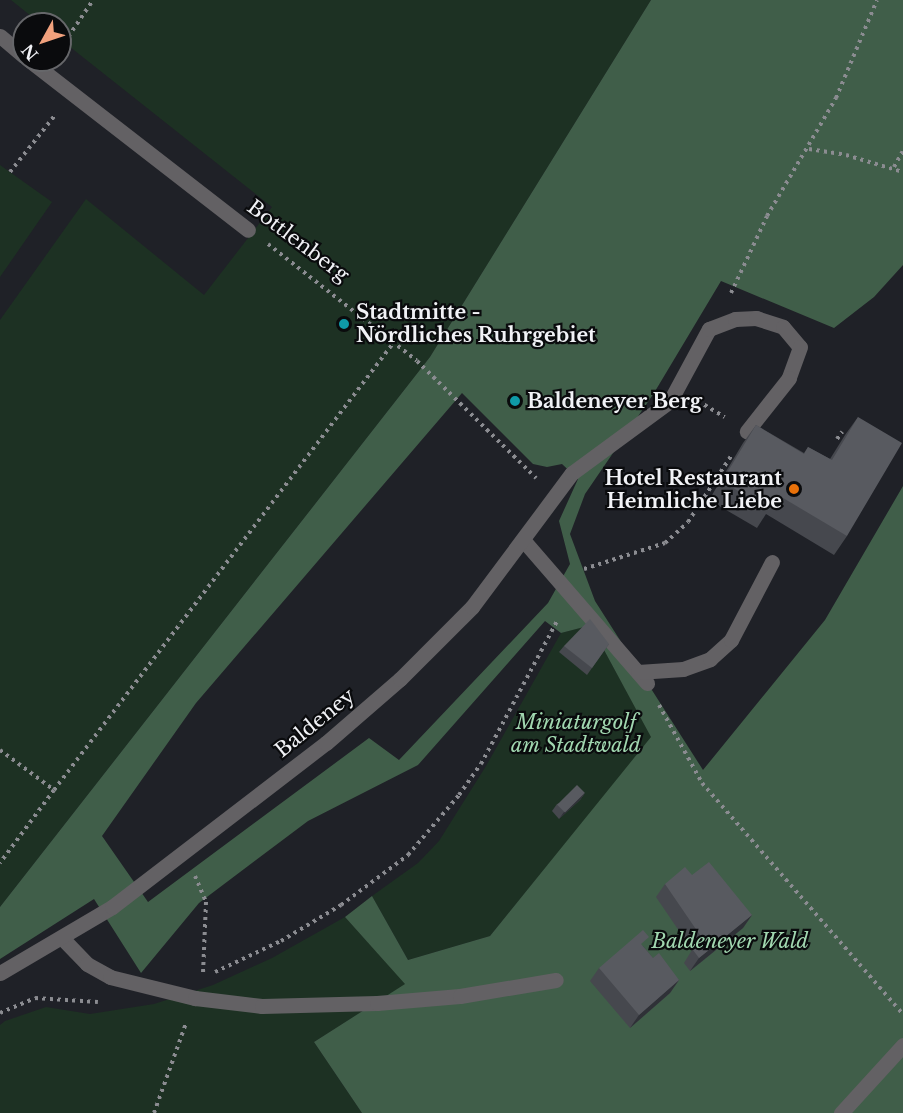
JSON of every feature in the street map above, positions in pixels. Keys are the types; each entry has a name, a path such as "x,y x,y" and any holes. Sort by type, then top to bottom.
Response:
{"street":[{"path":"0,36 12,46"},
{"name":"Bottlenberg","path":"44,72 248,230"},
{"path":"679,389 701,339 722,322 756,318 771,321 783,327 800,347 789,378 747,431"},
{"name":"Baldeney","path":"0,973 112,907 326,743 436,645 524,541 572,473 670,401 679,389"},
{"path":"524,541 643,678 683,669 710,659 731,640 772,562"},
{"path":"62,938 87,964 110,976 161,990 262,1006 314,1007 460,996 556,980"},
{"path":"841,1113 903,1045"}],"path":[{"path":"72,31 93,0"},
{"path":"722,322 745,258 787,180 809,149 845,79 877,0"},
{"path":"10,172 72,94"},
{"path":"809,149 894,167 903,172"},
{"path":"894,167 903,151"},
{"name":"Bottlenberg","path":"248,230 417,361 479,418 554,496"},
{"path":"0,863 394,342"},
{"path":"679,389 727,418"},
{"path":"557,577 665,543 688,522 747,431"},
{"path":"837,439 842,432"},
{"path":"161,990 226,968 281,941 366,889 408,855 459,795 481,764 572,595"},
{"path":"643,678 702,783 903,1014"},
{"path":"0,750 54,790"},
{"path":"0,1012 35,998 101,1001"}],"green space":[{"path":"11,0 651,0 430,357 0,907 0,320 86,199 204,295 272,207 72,49 72,12 26,12"},
{"name":"Baldeneyer Wald","path":"651,0 903,0 903,265 874,297 834,328 721,281 654,393 585,494 570,534 595,601 703,770 825,620 903,486 903,1113 362,1113 314,1042 405,984 345,917 372,896 408,960 490,936 651,737 604,650 584,627 561,633 545,621 418,765 308,821 199,903 141,973 94,899 0,959 0,907 430,357","holes":["462,393 533,464 547,467 562,464 578,479 559,521 570,564 548,603 399,760 369,738 148,902 102,836 196,703"]},
{"path":"0,165 52,202 0,277"},
{"name":"Miniaturgolf am Stadtwald","path":"583,627 604,650 652,737 490,936 408,960 372,896 418,863 439,841 486,766 561,633"},
{"path":"345,917 406,984 314,1042 362,1113 0,1113 0,1025 5,1021 46,1007 90,1014 154,1004 213,985 272,958"}],"building":[{"name":"Hotel Restaurant Heimliche Liebe","path":"858,417 902,443 847,536 778,495 769,510 722,481 756,425 804,454 808,447 832,460"},
{"path":"590,619 609,644 592,668 564,646"},
{"path":"577,785 585,793 565,813 557,805"},
{"path":"709,862 752,915 699,958 693,950 704,941 665,884 685,867 692,875"},
{"path":"643,930 649,937 641,944 653,958 659,953 679,980 639,1015 599,968"}],"place":[{"name":"Stadtmitte - Nördliches Ruhrgebiet","path":"344,324"},
{"name":"Baldeneyer Berg","path":"515,401"},
{"name":"Hotel Restaurant Heimliche Liebe","path":"794,489"}]}
